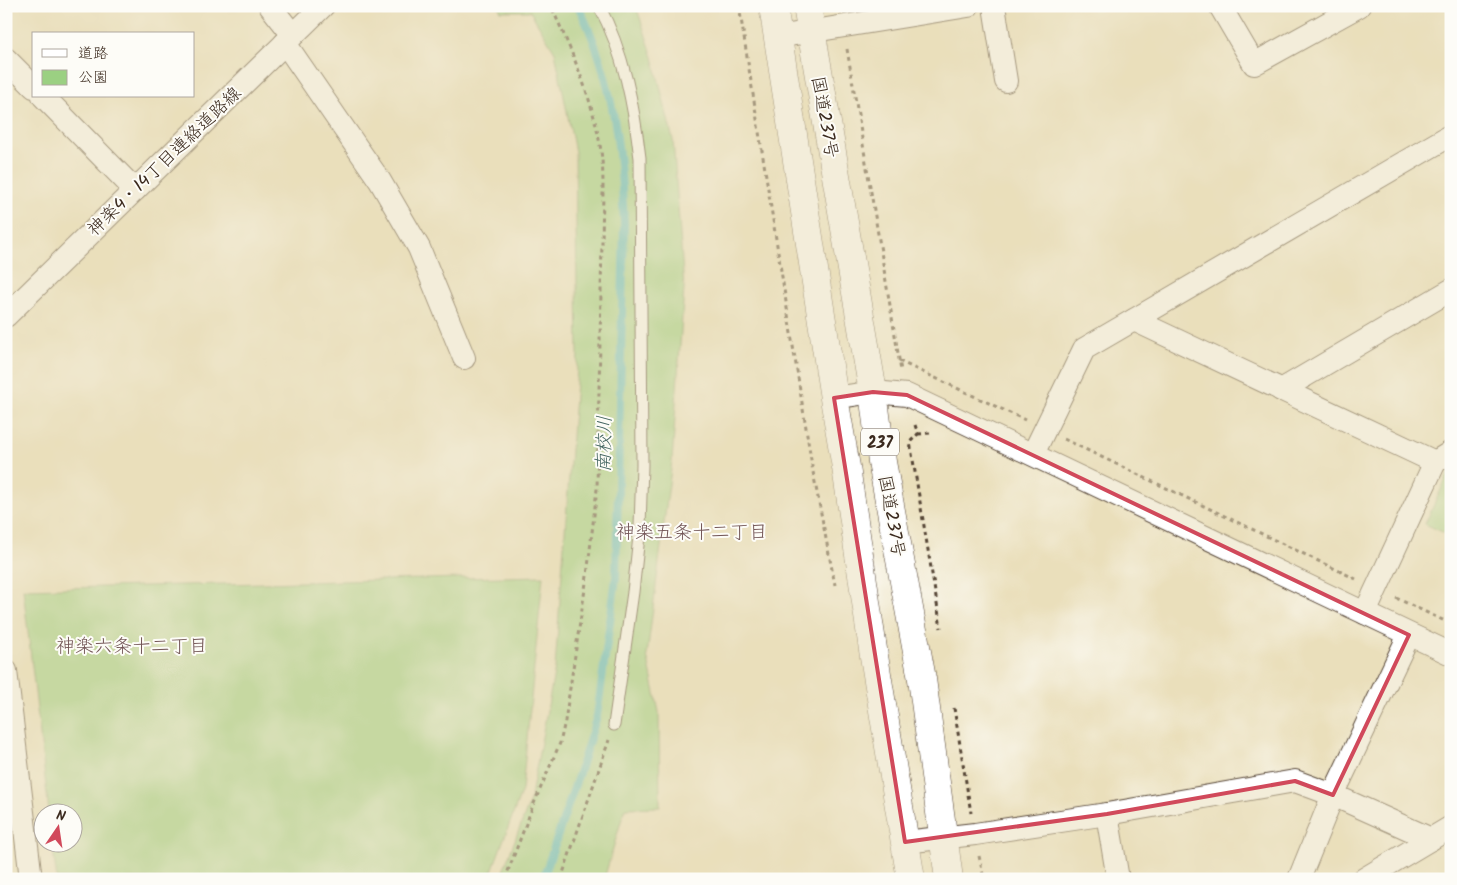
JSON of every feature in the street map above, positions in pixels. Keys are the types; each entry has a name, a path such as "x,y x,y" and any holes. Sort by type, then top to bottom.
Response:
{"highway":[{"name":"国道237号","path":"773,6 874,656 911,879"},
{"name":"国道237号","path":"808,18 873,392 882,462 922,679 949,879"}],"street":[{"path":"270,6 380,181 414,240 464,358"},
{"name":"神楽4・14丁目連絡道路線","path":"6,316 322,6"},
{"path":"777,37 808,18 843,27 968,6"},
{"path":"994,6 1006,81"},
{"path":"1220,6 1254,64 1359,6"},
{"path":"6,59 32,85"},
{"path":"45,98 135,190"},
{"path":"1033,454 1084,349 1451,135"},
{"path":"1281,390 1451,290"},
{"path":"1134,320 1281,390 1443,457 1365,613"},
{"path":"834,398 873,392 907,395 1451,654"},
{"path":"1299,879 1333,795 1409,635"},
{"path":"6,671 14,803 31,879"},
{"path":"905,842 975,834 1107,814 1295,781 1333,795 1431,840"},
{"path":"1107,814 1118,879"},
{"path":"1364,879 1451,827"}],"lane":[{"path":"599,6 606,19 622,67 635,114 640,158 642,465 640,527 633,592 614,725"}],"path":[{"path":"505,879 532,808 560,743 587,576 598,490 603,194 601,152 590,105 576,59 552,6"},
{"path":"740,6 814,472 835,587"},
{"path":"843,27 899,361 918,434 910,442 942,631"},
{"path":"899,361 1451,624"},
{"path":"953,699 984,879"},
{"path":"561,879 614,725"}],"highlighted area":[{"path":"873,392 907,395 1409,635 1333,795 1295,781 1107,814 905,842 834,398"}],"green space":[{"path":"498,6 636,6 653,57 673,140 684,288 672,461 647,655 659,712 660,807 625,808 604,879 500,879 530,801 555,668 578,355 575,152 555,52 530,11 501,11"},
{"path":"1451,468 1451,536 1425,524"},
{"path":"543,576 522,790 489,879 57,879 53,852 82,852 82,802 48,802 23,589"}],"waterway":[{"name":"南校川","path":"543,879 597,716 616,578 624,224 623,196 613,112 607,85 600,58 578,6"}],"district":[{"name":"神楽五条十二丁目","path":"692,531"},
{"name":"神楽六条十二丁目","path":"132,645"}]}
